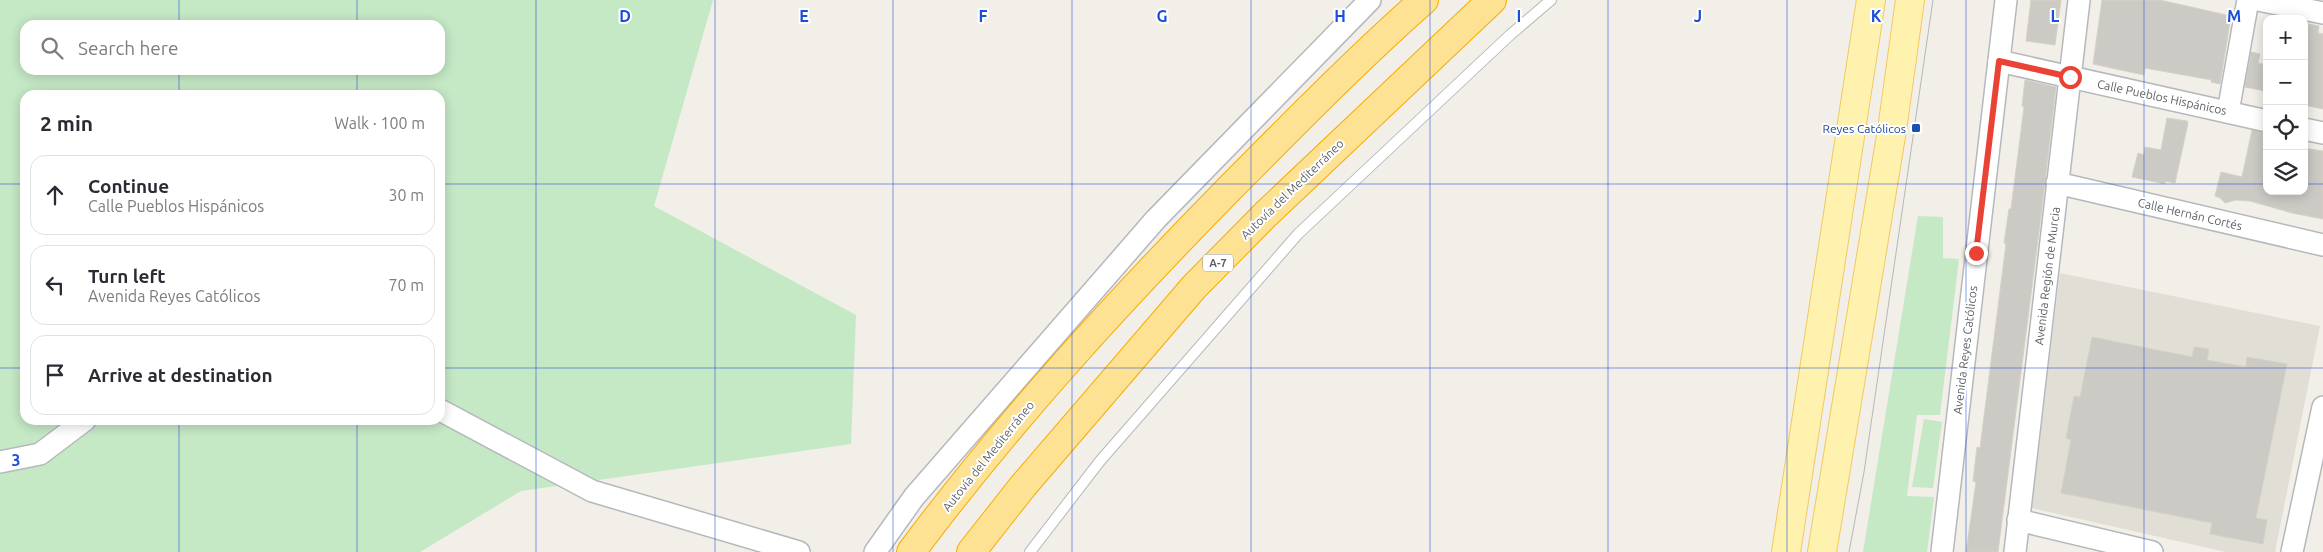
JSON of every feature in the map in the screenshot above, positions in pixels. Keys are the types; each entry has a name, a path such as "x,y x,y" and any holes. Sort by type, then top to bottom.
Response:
{"highway":[{"name":"Autovía del Mediterráneo","path":"912,552 994,446 1168,252 1274,144 1424,0"},
{"name":"Autovía del Mediterráneo","path":"971,552 1023,486 1194,288 1294,187 1492,0"}],"main road":[{"path":"1786,552 1871,0"},
{"path":"1822,552 1892,130 1910,0"}],"street":[{"path":"875,552 914,497 1156,219 1370,0"},
{"name":"Avenida Reyes Católicos","path":"1942,552 2006,0"},
{"name":"Avenida Región de Murcia","path":"2015,552 2079,0"},
{"path":"2228,112 2248,0"},
{"path":"2258,0 2315,8"},
{"name":"Calle Pueblos Hispánicos","path":"1999,61 2263,119"},
{"path":"2308,130 2323,133"},
{"name":"Calle Hernán Cortés","path":"2057,183 2323,245"},
{"path":"2292,552 2323,406"},
{"path":"445,413 592,491 799,552"},
{"path":"0,462 40,454 78,425"},
{"path":"2018,520 2152,552"}],"lane":[{"path":"1030,552 1100,461 1298,234 1551,0"}],"shaded area":[{"path":"2060,273 2320,326 2275,552 2226,552 2031,508"}],"green space":[{"path":"0,0 713,0 654,206 856,315 851,444 521,491 420,552 0,552"},
{"path":"1918,216 1943,217 1943,258 1959,259 1940,415 1917,415 1907,496 1934,497 1927,552 1863,552"},
{"path":"1924,419 1942,422 1933,488 1912,487"}],"building":[{"path":"2031,0 2061,0 2055,45 2026,41"},
{"path":"2102,0 2160,0 2231,16 2220,84 2211,82 2212,80 2145,68 2144,75 2093,64"},
{"path":"2308,24 2319,26 2318,33 2323,34 2323,109 2308,106"},
{"path":"2251,52 2260,54 2258,63 2263,64 2263,91 2245,87"},
{"path":"2025,80 2056,87 2041,216 1998,552 1966,552 1976,482 1973,481 1977,447 1980,448 2006,244 2004,243 2009,209 2011,209 2024,107 2022,106"},
{"path":"2167,118 2187,121 2188,123 2175,183 2165,181 2165,184 2132,177 2138,153 2144,155 2145,147 2161,150"},
{"path":"2252,130 2263,132 2263,195 2308,195 2308,149 2323,151 2323,219 2292,213 2250,201 2236,200 2225,203 2215,196 2221,172 2242,177"},
{"path":"2092,337 2192,357 2194,347 2209,349 2207,360 2246,367 2247,357 2287,364 2256,518 2267,520 2263,544 2210,534 2212,523 2061,493 2071,440 2066,438 2074,396 2080,397"}],"tram line":[{"path":"1849,552 1864,472 1933,0"}],"place":[{"name":"Reyes Católicos","path":"1916,128"}],"route":[{"path":"1976,253 1999,61 2070,77"}]}
